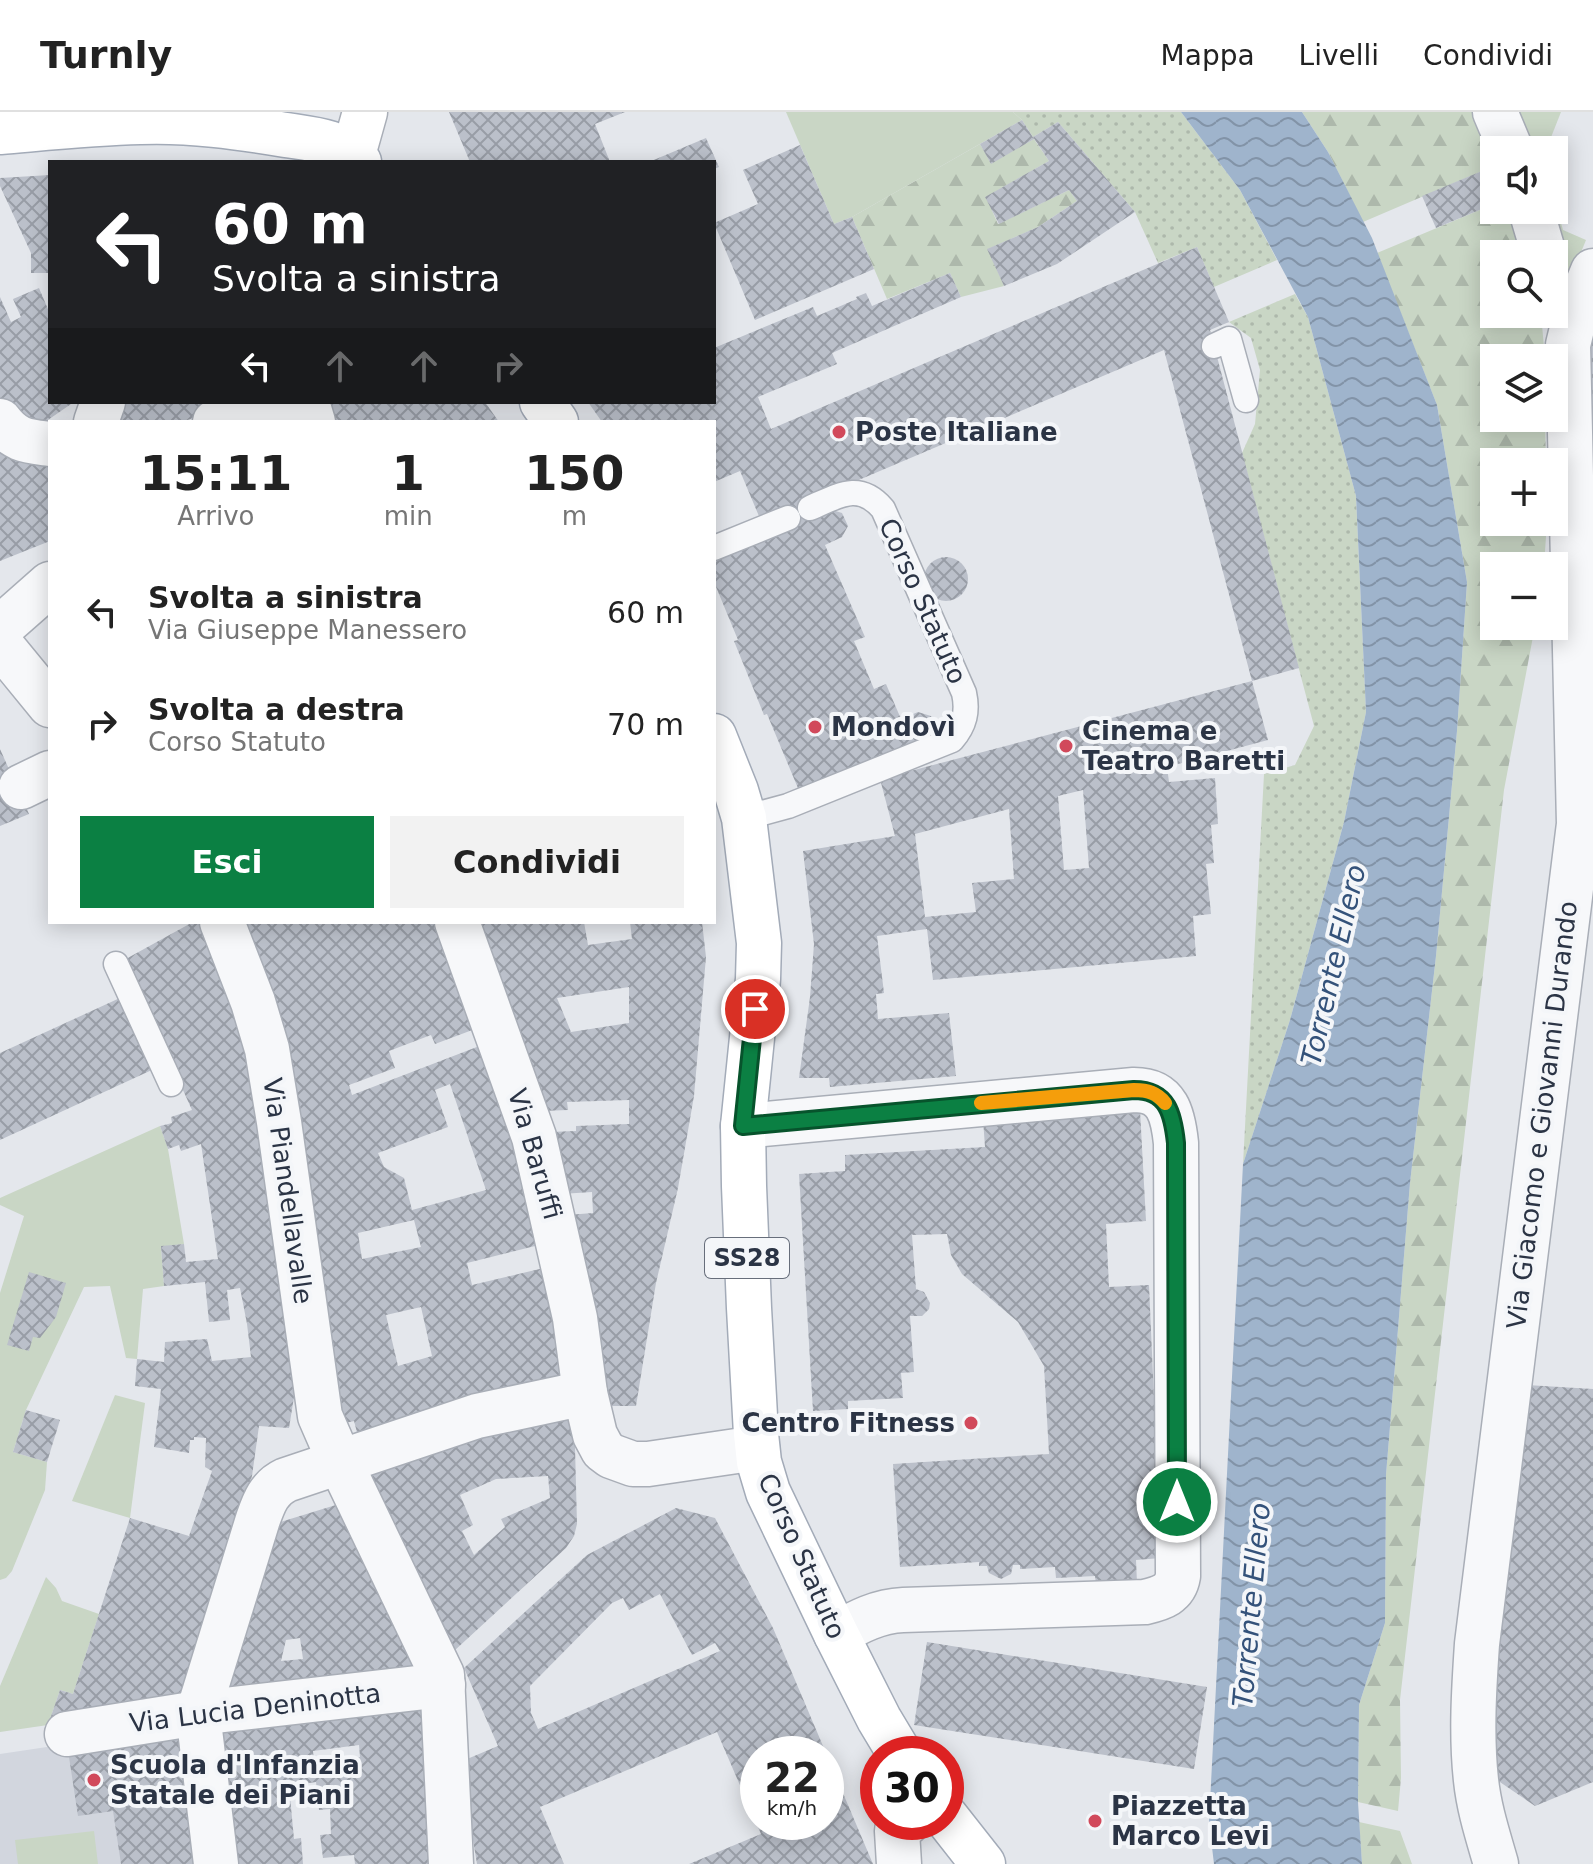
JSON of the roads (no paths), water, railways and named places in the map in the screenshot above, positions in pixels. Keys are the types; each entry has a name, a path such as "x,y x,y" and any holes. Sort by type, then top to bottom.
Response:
{"main road":[{"path":"0,132 140,121 185,122 317,140 330,143 351,160 365,112"},
{"name":"Corso Statuto","path":"716,741 744,818 759,952 743,1126 757,1448 768,1492 889,1736"},
{"path":"964,1840 983,1864"}],"street":[{"path":"1495,112 1505,136"},
{"name":"Via Giacomo e Giovanni Durando","path":"1496,1864 1475,1776 1477,1644 1579,824 1568,345 1576,312 1593,271"},
{"path":"222,420 274,404"},
{"path":"0,421 16,437 48,444"},
{"path":"0,628 48,586"},
{"path":"0,644 48,703"},
{"name":"Via Piandellavalle","path":"223,924 263,1033 279,1122 320,1416 442,1675 451,1864"},
{"name":"Via Baruffi","path":"458,924 540,1160 575,1318 590,1418 599,1443 611,1456 633,1464 757,1448"},
{"path":"743,1126 1146,1090 1159,1096 1170,1111 1174,1127 1176,1586 1170,1594 1145,1602 897,1610 873,1615 836,1634"},
{"path":"216,1864 198,1713 267,1496 286,1480 477,1416 585,1393"},
{"name":"Via Lucia Deninotta","path":"67,1734 198,1713 443,1685"},
{"path":"898,1840 899,1864"}],"lane":[{"path":"1214,346 1229,339 1246,400"},
{"name":"Corso Statuto","path":"716,547 844,494 856,492 875,500 883,509 967,706 961,730 952,740 788,806 744,818"},
{"path":"116,964 171,1084"}],"water":[{"name":"Torrente Ellero","path":"1181,112 1302,112 1328,152 1372,238 1437,405 1467,582 1457,731 1410,1183 1386,1475 1385,1623 1359,1705 1358,1802 1362,1864 1214,1864 1209,1822 1243,1164 1290,1020 1344,822 1366,712 1356,496 1308,317 1240,190"}],"place":[{"name":"Poste Italiane","path":"839,432"},
{"name":"Mondovì","path":"815,727"},
{"name":"Cinema e Teatro Baretti","path":"1066,746"},
{"name":"Centro Fitness","path":"971,1423"},
{"name":"Scuola d'Infanzia Statale dei Piani","path":"94,1780"},
{"name":"Piazzetta Marco Levi","path":"1095,1821"}]}
